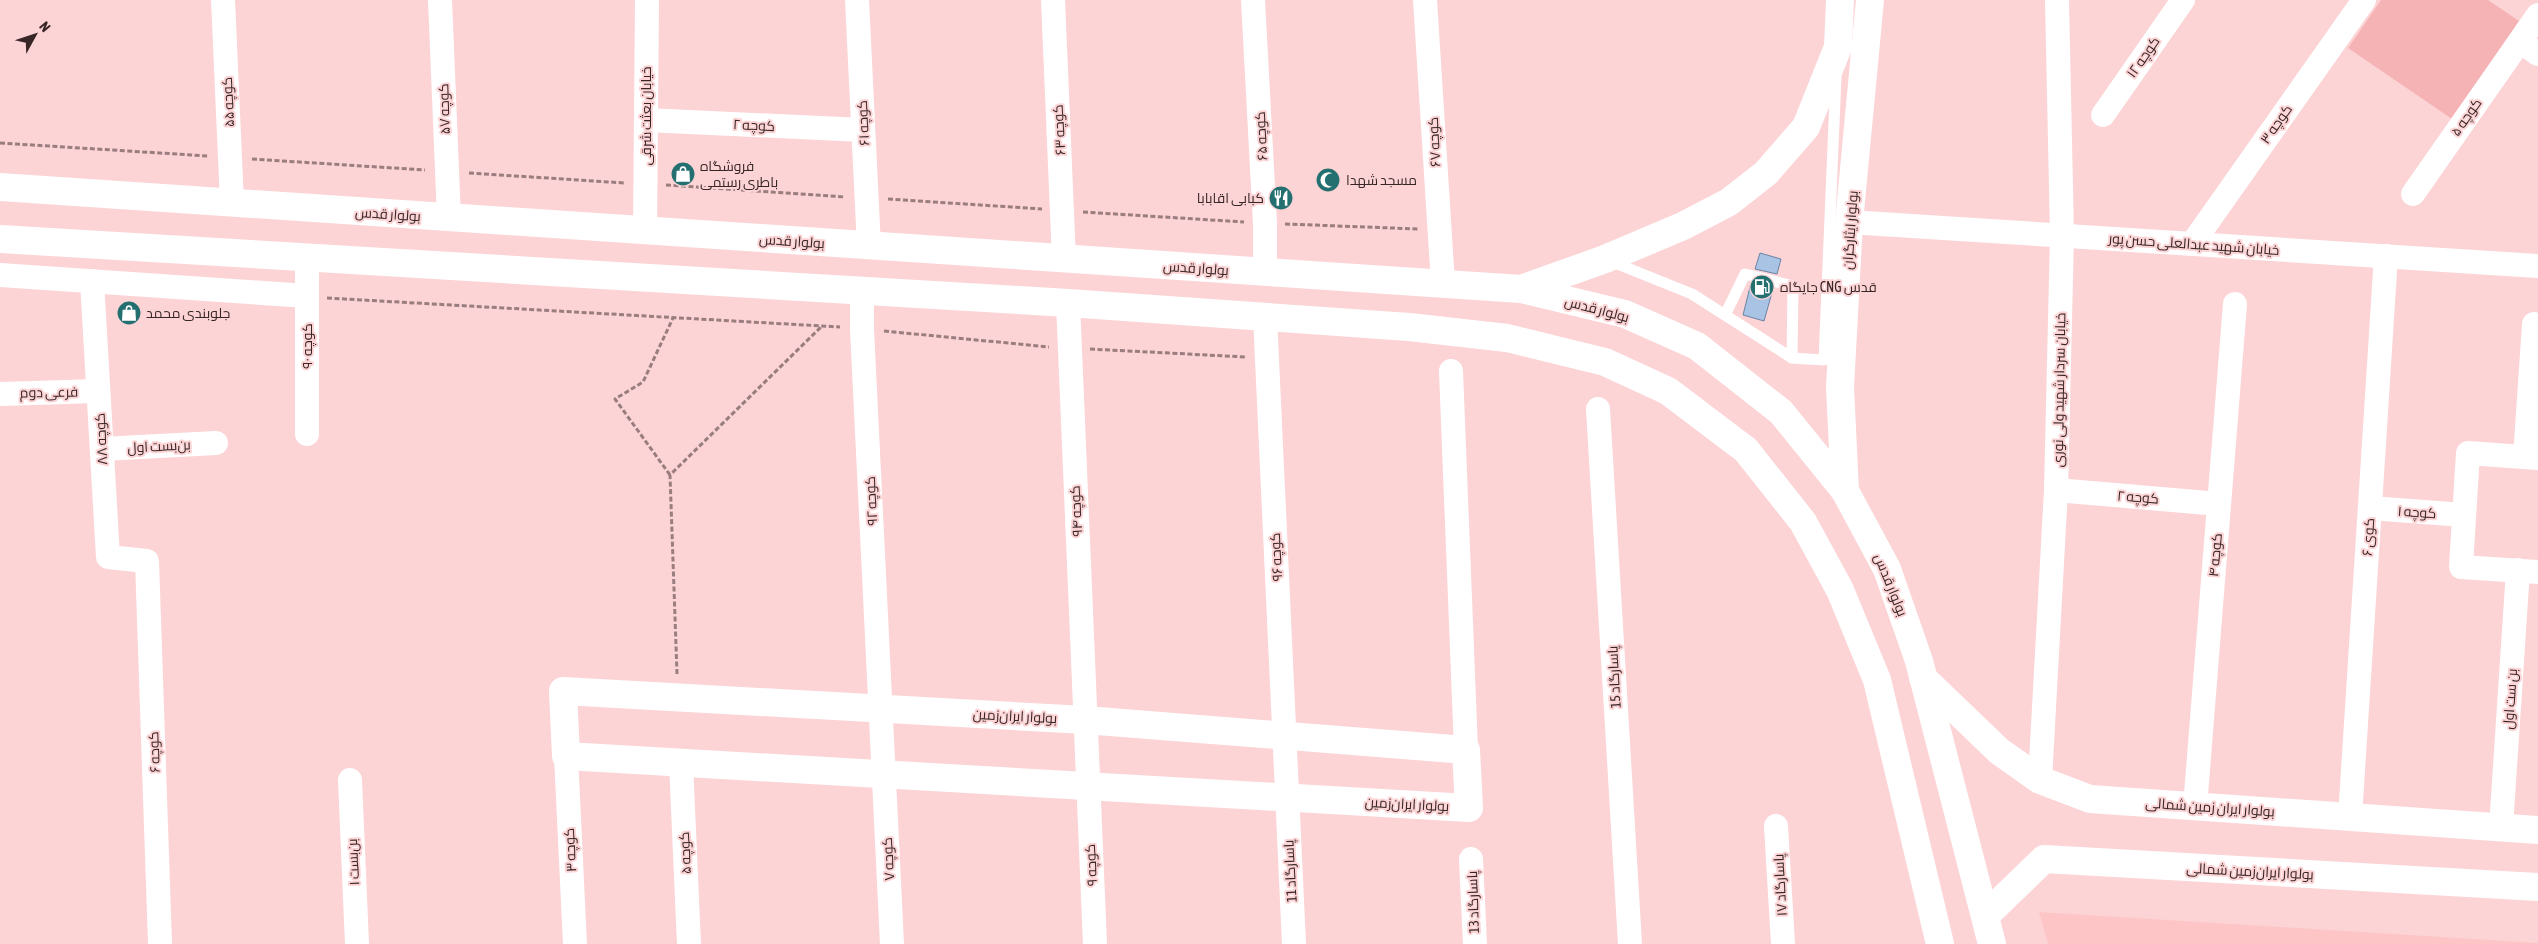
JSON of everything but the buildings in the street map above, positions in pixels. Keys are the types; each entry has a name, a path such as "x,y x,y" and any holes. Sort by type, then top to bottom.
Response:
{"main road":[{"path":"1520,289 1605,258 1683,226 1729,202 1766,173 1806,127 1838,47 1840,0"},
{"name":"بولوار ایثارگران","path":"1845,491 1840,387 1849,222 1870,0"},
{"name":"بولوار قدس","path":"0,187 869,247 1520,289 1625,314 1697,346 1781,412 1845,491 1887,569 1923,678 1992,944"},
{"path":"0,239 1068,303 1409,327 1508,338 1605,362 1668,391 1746,450 1803,522 1840,590 1877,680 1940,944"},
{"name":"بولوار ایران زمین شمالی","path":"1923,678 1999,751 2040,780 2090,799 2538,830"},
{"name":"بولوار ایران‌زمین","path":"563,691 881,709 1085,720 1284,734 1466,750 1469,808 566,756 563,691"},
{"name":"بولوار ایران‌زمین شمالی","path":"1985,916 2044,859 2538,887"}],"street":[{"name":"کوچه ۵۵","path":"223,0 232,203"},
{"name":"کوچه ۵۷","path":"440,0 449,218"},
{"name":"خیابان بعثت شرقی","path":"645,231 646,0"},
{"name":"کوچه ۶۱","path":"857,0 869,247"},
{"name":"کوچه ۶۳","path":"1053,0 1064,211 1064,260"},
{"name":"کوچه ۶۵","path":"1253,0 1265,224 1265,273"},
{"name":"کوچه ۶۷","path":"1425,0 1443,284"},
{"name":"خیابان سردار شهید ولی نوری","path":"2040,780 2056,490 2062,236 2057,0"},
{"name":"کوچه ۱۲","path":"2103,115 2183,0"},
{"name":"کوچه ۳","path":"2192,244 2359,2"},
{"name":"کوچه ۵","path":"2413,194 2529,47 2538,15"},
{"name":"کوچه ۲","path":"646,120 863,130"},
{"name":"خیابان شهید عبدالعلی حسن پور","path":"1849,222 2538,266"},
{"name":"کوی ۶","path":"2350,817 2386,256"},
{"name":"کوچه ۹۰","path":"307,258 307,434"},
{"path":"0,275 307,296"},
{"name":"کوچه ۸۸","path":"92,281 108,557 146,560"},
{"name":"کوچه ۹۲","path":"862,292 862,329 884,774"},
{"name":"کوچه ۹۴","path":"1068,303 1088,786"},
{"name":"کوچه ۴","path":"2195,807 2235,304"},
{"name":"کوچه ۹۶","path":"1265,316 1287,797"},
{"path":"2528,571 2461,567 2468,453 2532,457 2534,324"},
{"path":"1451,371 1466,750"},
{"name":"فرعی دوم","path":"0,394 98,391"},
{"name":"پاسارگاد 15","path":"1598,409 1630,944"},
{"name":"بن‌بست اول","path":"102,449 216,443"},
{"name":"کوچه ۲","path":"2056,490 2219,504"},
{"name":"کوچه ۱","path":"2370,508 2464,515"},
{"name":"کوچه ۶","path":"146,560 160,944"},
{"name":"بن ست اول","path":"2501,827 2528,571"},
{"name":"کوچه ۳","path":"566,756 575,944"},
{"name":"کوچه ۵","path":"681,763 689,944"},
{"name":"کوچه ۷","path":"884,774 892,944"},
{"name":"بن‌بست ۱","path":"350,780 357,944"},
{"name":"کوچه ۹","path":"1088,786 1095,944"},
{"name":"پاسارگاد 11","path":"1287,797 1294,944"},
{"name":"پاسارگاد ۱۷","path":"1776,826 1783,944"},
{"name":"پاسارگاد 13","path":"1471,859 1474,944"}],"lane":[{"path":"1605,258 1692,294 1792,358 1824,360 1838,47"},
{"path":"1725,315 1745,274 1793,286 1792,358"}],"path":[{"path":"0,143 1265,224 1439,229"},
{"path":"307,296 821,326 1069,348 1267,358"},
{"path":"673,318 643,382 615,400 670,474 678,697"},
{"path":"670,474 821,326"}],"shaded area":[{"path":"2381,0 2488,0 2519,21 2452,119 2348,48"},
{"path":"2039,912 2538,943 2538,944 2048,944"}],"place":[{"name":"فروشگاه باطری رستمی","path":"683,174"},
{"name":"مسجد شهدا","path":"1328,180"},
{"name":"کبابی اقابابا","path":"1281,198"},
{"name":"جایگاه CNG قدس","path":"1762,287"},
{"name":"جلوبندی محمد","path":"129,313"}]}
